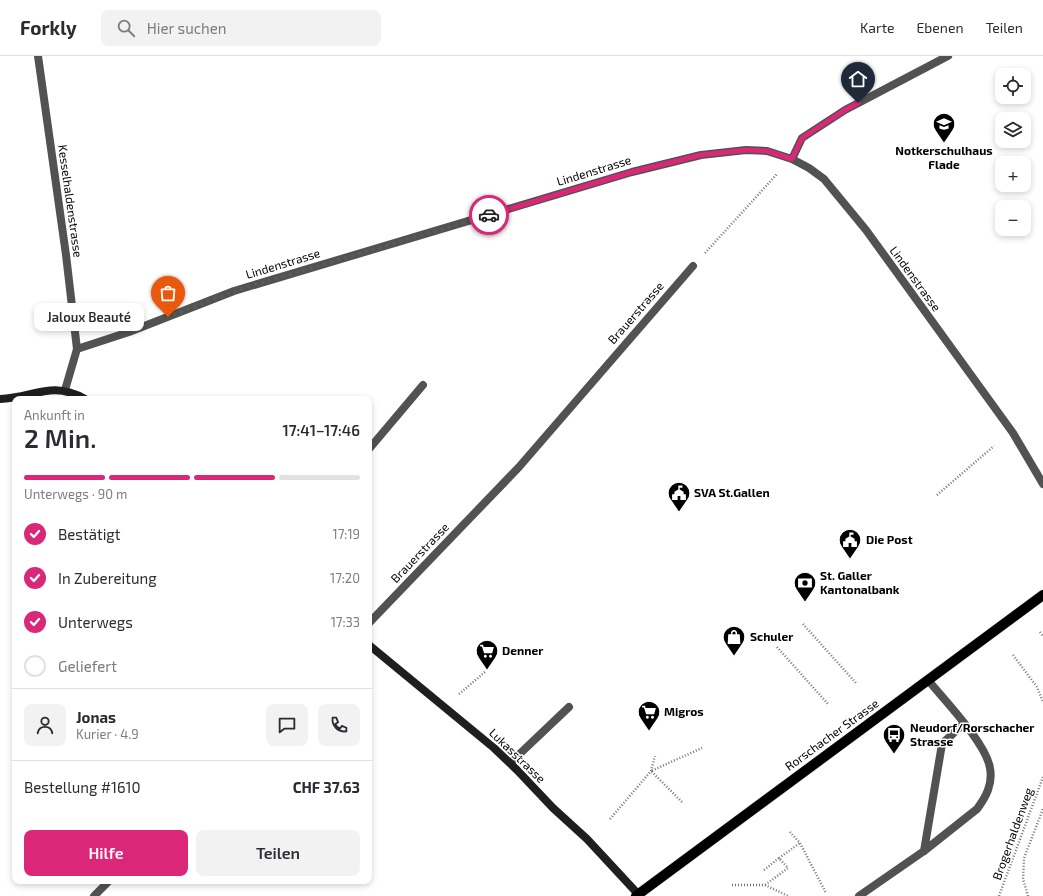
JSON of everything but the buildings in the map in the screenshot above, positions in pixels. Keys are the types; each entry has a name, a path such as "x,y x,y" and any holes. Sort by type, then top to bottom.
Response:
{"main road":[{"path":"17,396 50,390 65,390 80,396"},
{"path":"0,399 12,397"},
{"name":"Rorschacher Strasse","path":"638,895 1043,595"},
{"name":"Lukasstrasse","path":"372,647 494,748 553,808 587,839 638,895"}],"street":[{"name":"Kesselhaldenstrasse","path":"38,56 66,254 77,349"},
{"path":"792,159 802,138 838,114 948,56"},
{"name":"Lindenstrasse","path":"77,349 129,332 234,291 632,172 701,155 746,150 767,151 792,159 824,179 866,230 1013,433 1043,484"},
{"name":"Brauerstrasse","path":"372,620 519,467 693,266"},
{"path":"65,390 77,349"},
{"path":"372,445 423,385"},
{"path":"858,896 924,851 977,809 984,800 988,791 990,770 988,759 964,723 928,680"},
{"path":"510,763 569,707"},
{"path":"924,851 942,744 964,723"},
{"path":"94,896 106,884"}],"path":[{"path":"693,266 792,159"},
{"path":"937,496 994,446"},
{"path":"803,624 856,683"},
{"path":"1040,632 1043,636"},
{"path":"777,647 828,704"},
{"path":"1013,655 1037,687 1043,702"},
{"path":"458,694 484,672"},
{"path":"610,819 651,771 702,748"},
{"path":"651,771 655,756"},
{"path":"651,771 682,802"},
{"name":"Brogerhaldenweg","path":"999,896 1043,778"},
{"path":"1028,896 1023,879 1024,858 1043,809"},
{"path":"790,832 800,844 826,893"},
{"path":"764,870 800,844"},
{"path":"765,885 788,868 779,858"},
{"path":"732,885 765,885 788,896"}],"way so far":[{"path":"168,317 234,291 489,215"}],"place":[{"name":"Notkerschulhaus Flade","path":"944,144"},
{"name":"Jaloux Beauté","path":"168,317"},
{"name":"SVA St.Gallen","path":"679,512"},
{"name":"Die Post","path":"850,560"},
{"name":"St. Galler Kantonalbank","path":"805,602"},
{"name":"Schuler","path":"734,656"},
{"name":"Denner","path":"487,670"},
{"name":"Migros","path":"649,732"},
{"name":"Neudorf/Rorschacher Strasse","path":"894,754"}],"route":[{"path":"489,215 632,172 701,155 746,150 767,151 792,159 802,138 858,103"}]}
